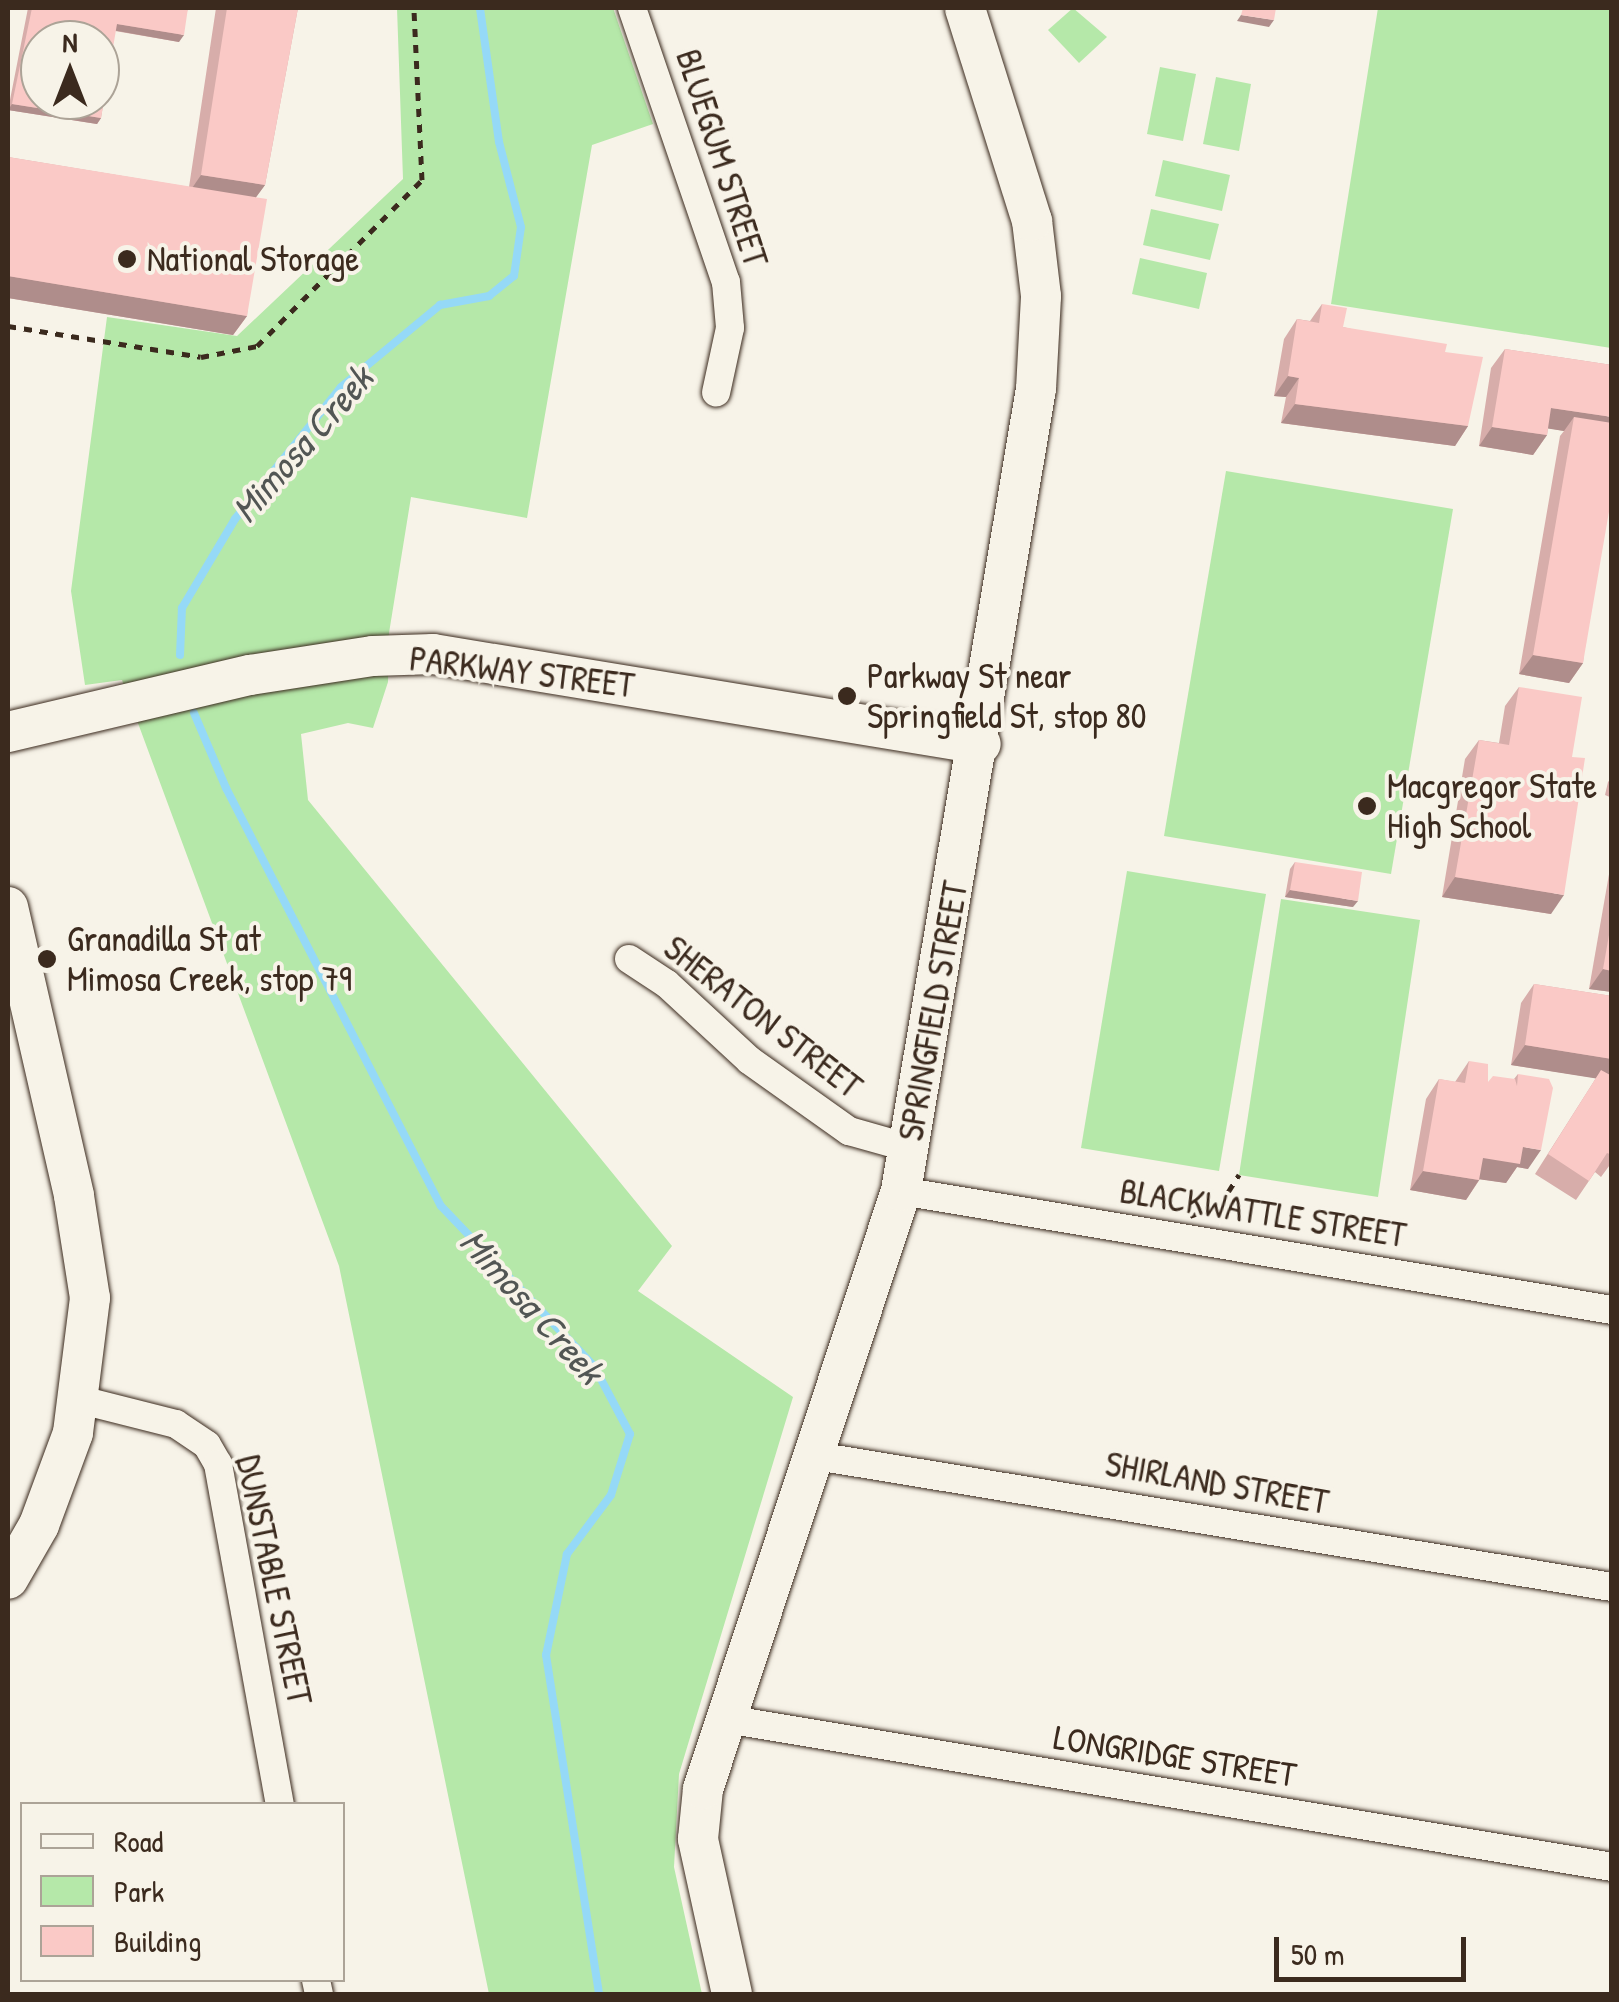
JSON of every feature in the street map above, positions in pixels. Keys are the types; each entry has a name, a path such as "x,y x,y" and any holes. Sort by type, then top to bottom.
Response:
{"street":[{"name":"BLUEGUM STREET","path":"632,8 726,282 730,328 716,393"},
{"name":"SPRINGFIELD STREET","path":"732,1994 698,1838 703,1789 810,1456 901,1191 981,744 1036,389 1041,296 1020,169 966,8"},
{"name":"PARKWAY STREET","path":"8,732 250,675 372,656 433,654 981,744"},
{"path":"8,907 74,1196 90,1298 81,1400 52,1496 8,1579"},
{"name":"SHERATON STREET","path":"629,959 667,984 749,1060 849,1132 909,1148"},
{"name":"BLACKWATTLE STREET","path":"901,1191 1612,1310"},
{"name":"DUNSTABLE STREET","path":"81,1400 176,1424 207,1445 218,1464 280,1802"},
{"name":"SHIRLAND STREET","path":"810,1456 1612,1587"},
{"name":"LONGRIDGE STREET","path":"726,1719 1612,1867"}],"path":[{"path":"8,326 200,357 257,346 422,180 414,8"},
{"path":"1186,1238 1193,1210 1220,1205 1239,1175"}],"green space":[{"path":"397,8 613,8 653,124 592,145 527,518 411,497 389,633 388,682 373,728 348,723 301,734 308,800 672,1246 638,1291 793,1397 679,1774 674,1867 702,1994 489,1994 339,1266 122,680 85,685 71,591 107,317 237,336 403,179"},
{"path":"1073,8 1107,37 1079,63 1048,30"},
{"path":"1378,8 1611,8 1611,348 1331,304"},
{"path":"1160,67 1196,74 1183,141 1147,134"},
{"path":"1216,77 1251,84 1239,151 1203,144"},
{"path":"1163,160 1230,175 1222,211 1155,196"},
{"path":"1151,209 1219,224 1210,260 1143,245"},
{"path":"1140,258 1207,273 1199,309 1132,294"},
{"path":"1226,471 1453,509 1391,874 1164,836"},
{"path":"1127,871 1266,894 1219,1171 1081,1148"},
{"path":"1281,899 1420,920 1378,1197 1239,1175"}],"building":[{"path":"32,8 188,8 184,35 120,24 120,20 30,20"},
{"path":"227,8 298,8 265,185 201,175"},
{"path":"1243,8 1276,8 1274,20 1241,15"},
{"path":"20,66 20,105 12,104"},
{"name":"National Storage","path":"8,157 267,199 247,316 8,276"},
{"path":"1322,304 1347,308 1343,327 1447,344 1445,352 1483,357 1468,426 1295,404 1299,378 1288,376 1297,319 1319,323"},
{"path":"1505,349 1612,365 1612,417 1551,408 1547,435 1492,427"},
{"path":"1574,417 1612,423 1612,494 1583,663 1533,655"},
{"path":"1519,687 1582,697 1572,757 1585,758 1564,895 1455,877 1479,740 1509,745"},
{"path":"1295,862 1362,872 1358,901 1290,890"},
{"path":"1612,918 1612,971 1603,969"},
{"path":"1534,984 1612,996 1612,1059 1525,1045"},
{"path":"1469,1061 1488,1064 1488,1082 1493,1076 1515,1079 1517,1086 1518,1074 1549,1079 1553,1088 1541,1150 1523,1147 1520,1164 1483,1158 1479,1180 1423,1171 1439,1079 1465,1083"},
{"path":"1601,1070 1612,1076 1612,1155 1607,1153 1589,1181 1548,1154"}],"waterway":[{"name":"Mimosa Creek","path":"180,655 182,608 235,519 341,387 440,305 489,296 514,276 521,227 499,142 480,8"},
{"name":"Mimosa Creek","path":"194,713 226,788 441,1206 594,1366 630,1434 611,1495 567,1554 546,1655 599,1994"}],"place":[{"name":"National Storage","path":"127,259"},
{"name":"Parkway St near Springfield St, stop 80","path":"847,696"},
{"name":"Macgregor State High School","path":"1367,806"},
{"name":"Granadilla St at Mimosa Creek, stop 79","path":"47,959"}]}
